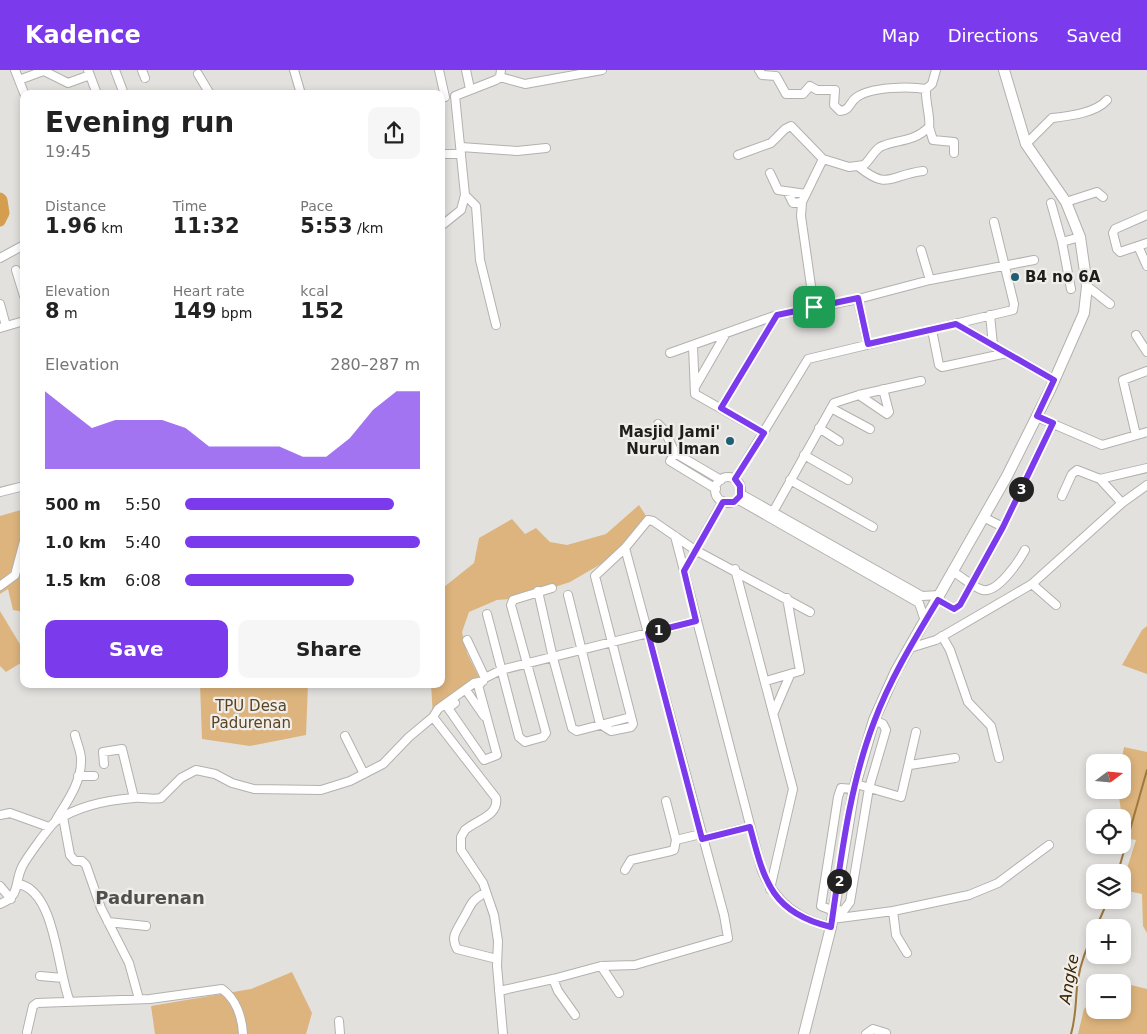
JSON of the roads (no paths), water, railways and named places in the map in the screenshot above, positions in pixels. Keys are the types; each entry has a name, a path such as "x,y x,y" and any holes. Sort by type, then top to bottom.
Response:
{"main road":[{"path":"804,1034 832,919 855,787 874,720 896,671 939,598 952,571 985,518 1081,324 1087,286 1080,237 1066,202 1026,144 1004,70"}],"street":[{"path":"15,70 23,90"},
{"path":"19,80 45,70 68,83 89,72 96,90"},
{"path":"115,70 122,90"},
{"path":"294,70 300,90"},
{"path":"439,70 442,90"},
{"path":"466,70 470,89"},
{"path":"494,70 499,76 525,84 602,70"},
{"path":"760,70 762,75 776,76 786,94 803,94 810,86 817,90 835,90 834,105 840,112 848,109 856,97 873,90 910,86 926,89"},
{"path":"926,89 932,84 936,70"},
{"path":"198,74 208,90"},
{"path":"445,97 455,96 499,76"},
{"path":"926,89 926,105 930,120 928,127 933,140 954,142 954,153"},
{"path":"445,223 461,210 465,195 455,96"},
{"path":"1026,144 1052,118 1067,116 1097,107 1108,100"},
{"path":"738,155 770,143 791,126 823,159 844,166 859,167 868,162 878,149 888,144 903,143 928,127"},
{"path":"445,153 461,150 517,151 546,148"},
{"path":"814,307 803,235 802,202 823,159"},
{"path":"859,167 874,179 884,182 910,172 923,171"},
{"path":"770,173 776,189 806,194"},
{"path":"788,192 794,202 802,202"},
{"path":"1066,202 1097,192 1103,197"},
{"path":"465,195 476,206 480,260 496,325"},
{"path":"1051,202 1062,242 1071,290"},
{"path":"1147,215 1113,231 1118,250 1123,252 1147,243"},
{"path":"735,479 808,359 1013,309 1014,304 994,222"},
{"path":"1062,242 1080,237"},
{"path":"1138,246 1147,266"},
{"path":"0,258 20,247"},
{"path":"921,250 930,280"},
{"path":"670,353 777,315 930,280 1034,260"},
{"path":"16,270 20,283"},
{"path":"1087,286 1110,304"},
{"path":"858,298 868,344"},
{"path":"0,304 3,327 20,322"},
{"path":"721,408 777,315"},
{"path":"990,315 993,345"},
{"path":"956,324 1054,380"},
{"path":"932,330 941,366 1008,353"},
{"path":"694,388 724,335"},
{"path":"1136,335 1146,347"},
{"path":"693,346 695,394 764,433"},
{"path":"1136,435 1123,380 1147,371"},
{"path":"774,512 804,454 831,408 838,400 921,381"},
{"path":"910,383 915,390"},
{"path":"859,395 887,414 889,412 883,389"},
{"path":"831,408 870,430"},
{"path":"1037,416 1102,445 1147,432"},
{"path":"739,496 920,600 939,598 956,609 973,584 1003,527 1053,423"},
{"path":"658,424 665,431 675,453 721,480"},
{"path":"820,428 839,441"},
{"path":"675,453 670,462 716,488"},
{"path":"804,454 848,480"},
{"path":"1100,479 1147,468"},
{"path":"1062,496 1076,470 1100,479 1122,503"},
{"path":"725,478 735,479 740,486 739,496 730,503 723,502 717,496 716,488 721,480 725,478"},
{"path":"790,480 873,527"},
{"path":"910,648 942,636 1032,584 1122,503 1147,485"},
{"path":"0,492 20,487"},
{"path":"739,496 774,512 920,600 926,621"},
{"path":"684,571 723,502"},
{"path":"985,518 1003,527"},
{"path":"568,595 600,724 611,731 633,726 595,576 625,548 646,522 650,520 695,550 735,569 810,612"},
{"path":"675,536 696,621 718,694 762,871 770,889 801,916 832,919 893,911 968,895 1006,878 1049,846"},
{"path":"500,991 601,966 634,965 728,938 724,915 701,836 625,548"},
{"path":"952,571 985,590 996,586 1019,561 1025,550"},
{"path":"0,586 15,575 20,556"},
{"path":"735,569 793,789 770,889"},
{"path":"1032,584 1056,605"},
{"path":"487,614 520,740 525,742 543,737 546,733 511,603 538,591 552,588"},
{"path":"538,591 553,658 572,728 576,730 631,717"},
{"path":"766,681 799,673 801,667 787,598"},
{"path":"467,640 482,682 488,721 497,754 486,760 448,708 482,682 501,670 696,621"},
{"path":"942,636 950,650 968,702 991,726 999,758"},
{"path":"774,712 790,676"},
{"path":"0,815 10,813 52,824 86,807 134,798 161,798 181,778 196,770 215,774 243,786 266,790 321,790 350,781 383,764 409,737 433,718 438,709 474,683 482,682"},
{"path":"468,693 488,721"},
{"path":"433,718 496,798 495,809 465,830 461,841 461,850 483,883 494,915 498,941 497,959 504,1034"},
{"path":"832,919 844,910 850,902 869,788 886,730 883,724 874,720"},
{"path":"855,787 869,788 901,797 910,765 916,732"},
{"path":"0,904 11,899 19,884 23,865 45,836 74,789 82,762 75,735"},
{"path":"345,736 364,774"},
{"path":"104,764 104,752 122,749 134,798"},
{"path":"910,765 955,758"},
{"path":"78,776 94,776"},
{"path":"625,870 628,862 674,850 676,840 666,801"},
{"path":"63,817 70,854 75,861 82,861 86,864 101,908 129,963 139,999"},
{"path":"676,840 750,827"},
{"path":"19,884 35,891 41,900 52,930 70,1002"},
{"path":"0,886 11,899"},
{"path":"486,892 468,906 454,932 454,940 457,949 497,959"},
{"path":"893,911 896,935 907,953"},
{"path":"108,922 146,926"},
{"path":"601,966 619,993"},
{"path":"40,976 63,978"},
{"path":"553,979 558,991 575,1015"},
{"path":"27,1032 35,1004 101,999 139,999 222,989 236,1007 242,1022 243,1034"},
{"path":"339,1021 340,1034"},
{"path":"866,1034 872,1029 886,1033"}],"waterway":[{"path":"0,198 4,213 0,221"},
{"name":"Angke","path":"1120,864 1147,770"},
{"name":"Angke","path":"1100,919 1104,909"},
{"name":"Angke","path":"1071,1034 1079,972 1086,951"}],"place":[{"name":"B4 no 6A","path":"1015,277"},
{"name":"Masjid Jami' Nurul Iman","path":"730,441"}],"district":[{"name":"Padurenan","path":"150,897"}],"park label":[{"name":"TPU Desa Padurenan","path":"251,714"}]}
